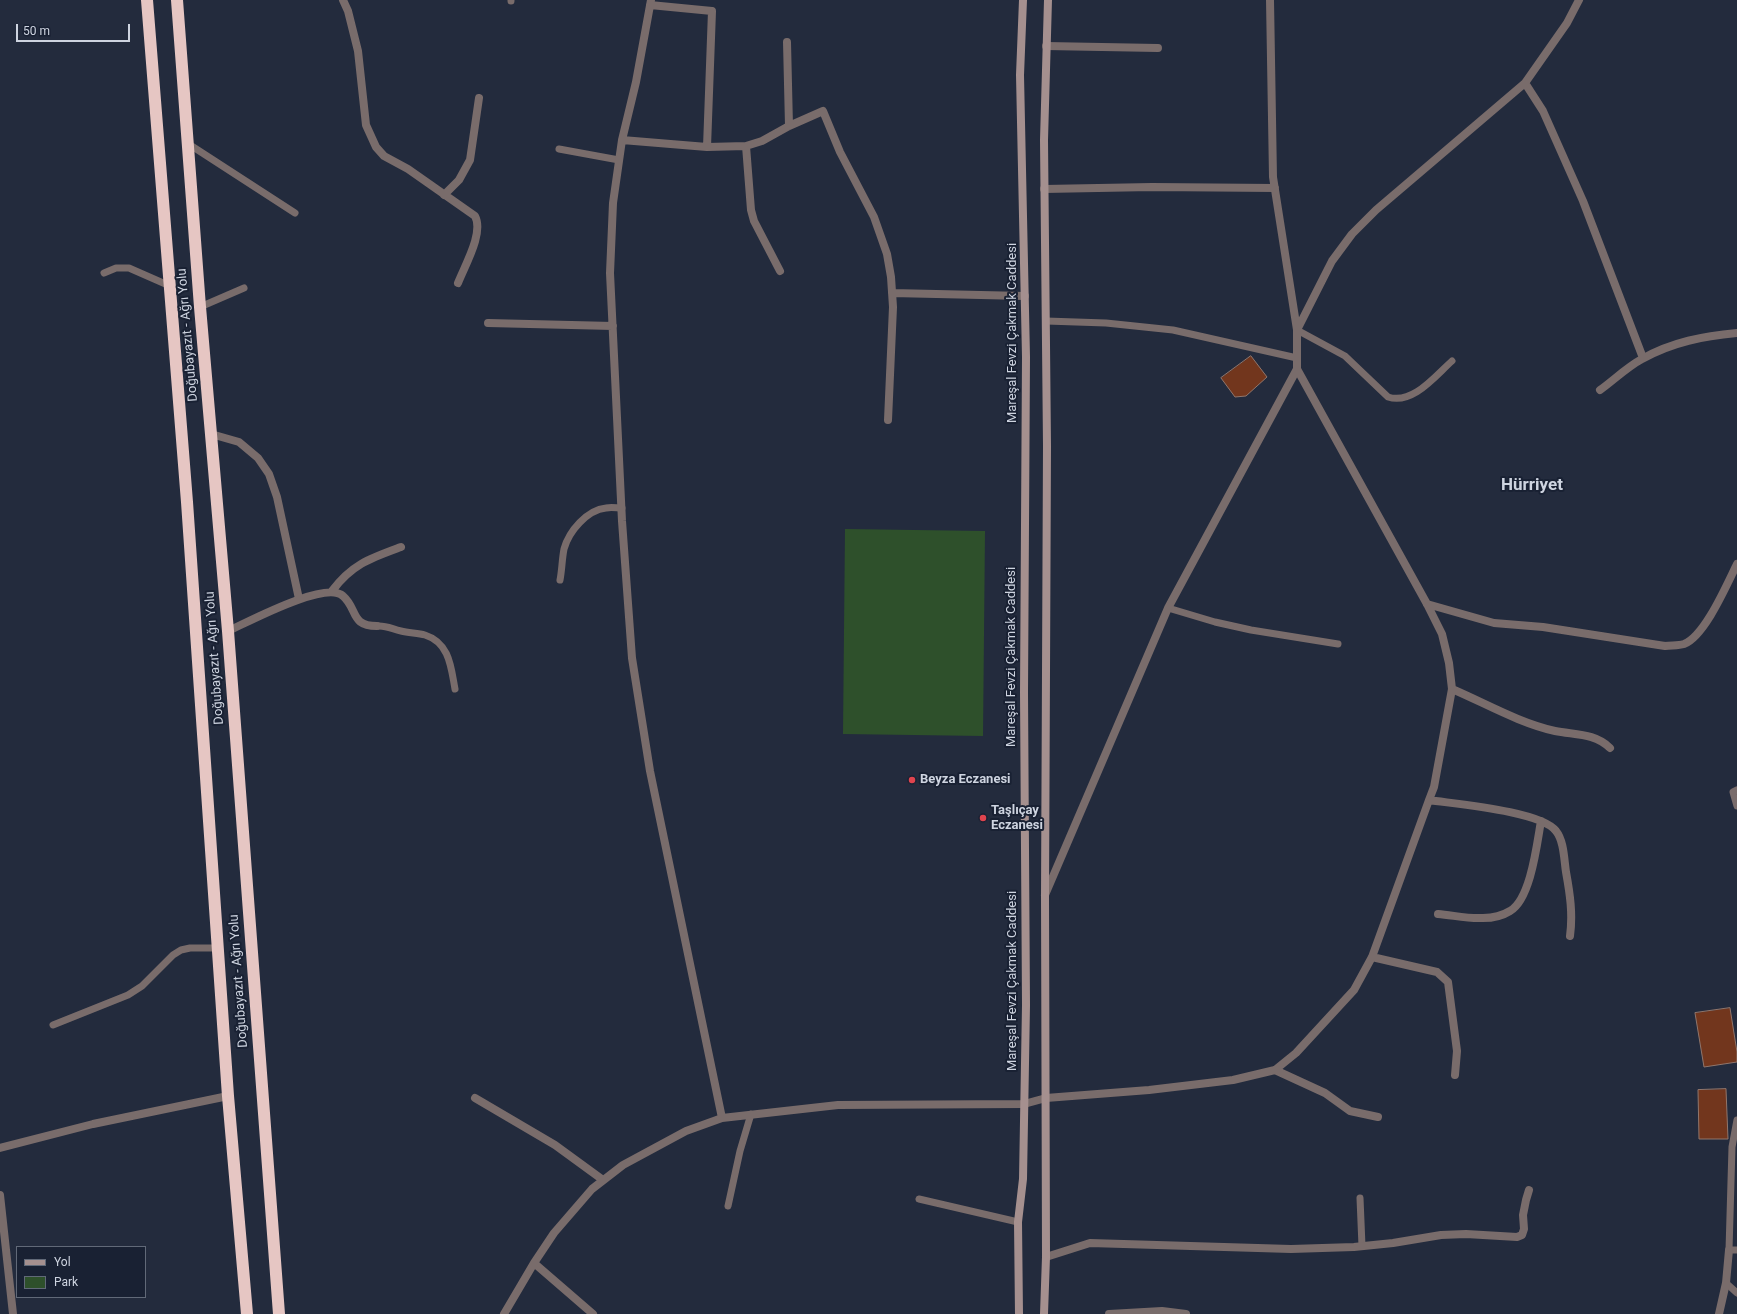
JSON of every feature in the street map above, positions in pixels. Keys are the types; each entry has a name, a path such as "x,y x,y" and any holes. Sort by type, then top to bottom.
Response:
{"highway":[{"name":"Doğubayazıt - Ağrı Yolu","path":"147,0 170,286 228,1096 247,1314"},
{"name":"Doğubayazıt - Ağrı Yolu","path":"178,0 187,143 228,631 279,1314"}],"street":[{"path":"343,0 348,10 358,51 366,125 374,143 384,156 408,169 475,216 479,223 476,238 458,283"},
{"name":"Mareşal Fevzi Çakmak Caddesi","path":"1019,1314 1018,1222 1023,1179 1026,1005 1024,708 1025,296 1020,75 1023,0"},
{"path":"1044,1314 1046,1256 1046,321 1044,140 1048,0"},
{"path":"1045,895 1168,608 1297,369 1297,330 1273,177 1270,0"},
{"path":"1297,330 1332,261 1352,234 1376,210 1525,83 1567,23 1579,0"},
{"path":"707,147 712,11 650,2 636,82 622,140 613,203 610,273 622,508 632,658 649,764 722,1118"},
{"path":"787,42 789,126"},
{"path":"1046,46 1158,48"},
{"path":"1525,83 1543,111 1583,201 1642,358"},
{"path":"444,195 459,180 470,160 480,98"},
{"path":"622,140 707,147 746,146 762,141 789,126 824,111 840,152 874,217 888,254 893,307 888,420"},
{"path":"746,146 751,210 780,271"},
{"path":"1044,190 1275,188"},
{"path":"892,293 1025,296"},
{"path":"488,323 613,326"},
{"path":"1600,390 1642,358 1680,342 1737,333"},
{"path":"504,1314 534,1263 554,1233 592,1189 623,1165 686,1131 722,1118 838,1105 1024,1104 1046,1098 1149,1090 1233,1080 1275,1070 1296,1053 1354,990 1372,958 1434,787 1452,689 1449,663 1442,634 1427,604 1297,369"},
{"path":"211,434 239,442 258,458 269,474 277,497 299,599"},
{"path":"332,591 350,572 369,558 401,547"},
{"path":"1427,604 1494,623 1556,629 1665,646 1684,644 1697,635 1721,598 1737,565"},
{"path":"228,631 299,599 332,591 345,597 357,620 362,624 377,626"},
{"path":"1452,689 1526,722 1555,731 1603,740 1610,748"},
{"path":"1429,800 1492,809 1541,821 1551,825 1557,832 1562,845 1572,905 1570,936"},
{"path":"1438,914 1482,918 1498,916 1510,911 1517,905 1524,892 1529,876 1541,821"},
{"path":"1372,958 1437,972 1448,982 1457,1051 1455,1075"},
{"path":"1275,1070 1325,1093 1350,1111 1378,1118"},
{"path":"0,1148 93,1124 228,1096"},
{"path":"475,1098 555,1145 603,1180"},
{"path":"1046,1256 1090,1243 1291,1249 1393,1244 1441,1235 1484,1234 1517,1237 1522,1235 1524,1229 1523,1215 1529,1190"},
{"path":"0,1195 13,1314"},
{"path":"1719,1314 1733,1250"},
{"path":"534,1263 593,1314"},
{"path":"1109,1314 1162,1311 1186,1314"}],"lane":[{"path":"187,143 295,213"},
{"path":"559,149 619,160"},
{"path":"104,273 116,268 129,268 170,286"},
{"path":"200,307 244,288"},
{"path":"1046,321 1106,323 1173,330 1297,358"},
{"path":"1297,330 1344,356 1388,398 1397,400 1406,398 1417,392 1452,361"},
{"path":"560,580 564,548 572,531 585,518 597,510 606,508 622,508"},
{"path":"1168,608 1215,622 1251,630 1338,644"},
{"path":"377,626 386,626 436,640 443,646 448,655 455,689"},
{"path":"1737,790 1733,792 1737,806"},
{"path":"53,1025 128,995 142,986 173,955 181,950 190,948 218,948"},
{"path":"728,1206 740,1151 752,1114"},
{"path":"1733,1250 1734,1148 1737,1120"},
{"path":"1360,1198 1362,1246"},
{"path":"919,1199 1018,1222"},
{"path":"1726,1283 1737,1293"}],"green space":[{"path":"845,529 985,531 983,736 843,734"}],"building":[{"path":"1251,356 1267,377 1246,396 1235,397 1221,378"},
{"path":"1730,1008 1737,1052 1737,1062 1704,1067 1695,1013"},
{"path":"1726,1089 1728,1139 1699,1139 1698,1090"}],"place":[{"name":"Beyza Eczanesi","path":"912,780"},
{"name":"Taşlıçay Eczanesi","path":"983,818"}],"district":[{"name":"Hürriyet","path":"1532,486"}]}
